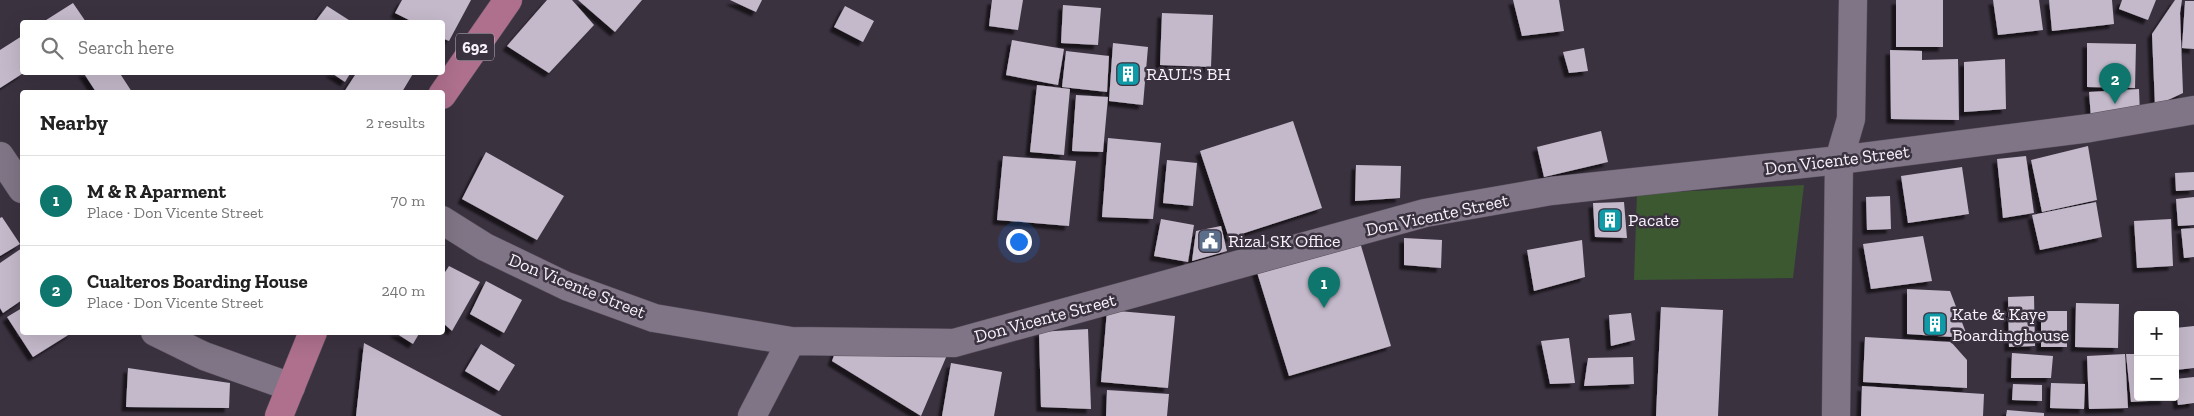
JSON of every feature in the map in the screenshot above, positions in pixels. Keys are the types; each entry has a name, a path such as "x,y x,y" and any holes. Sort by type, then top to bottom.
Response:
{"main road":[{"name":"692","path":"445,91 508,0"},
{"path":"279,416 312,335"}],"street":[{"path":"1836,416 1839,160 1851,119 1853,0"},
{"name":"Don Vicente Street","path":"445,222 485,247 566,286 654,318 791,341 954,342 1425,213 1551,191 1839,160 2090,128 2194,110"},
{"path":"0,156 20,187"},
{"path":"161,335 204,356 291,387"},
{"path":"752,416 791,341"}],"green space":[{"path":"1804,185 1793,278 1634,280 1637,194"}],"building":[{"path":"402,0 471,0 449,41 445,39 445,20 409,20 395,13"},
{"path":"547,0 572,0 594,25 549,73 507,46"},
{"path":"578,0 642,0 615,32"},
{"path":"730,0 762,0 756,12"},
{"path":"992,0 1023,0 1018,30 989,26"},
{"path":"1513,0 1559,0 1564,31 1522,36"},
{"path":"1896,0 1943,0 1943,47 1896,47"},
{"path":"1993,0 2039,0 2043,30 1998,35"},
{"path":"2049,0 2112,0 2114,24 2052,31"},
{"path":"2122,0 2156,0 2148,20 2119,9"},
{"path":"2175,0 2182,0 2180,13 2183,93 2155,106 2152,34"},
{"path":"2185,1 2194,1 2194,49 2182,48"},
{"path":"73,3 85,20 46,20"},
{"path":"1063,5 1101,8 1098,45 1061,43"},
{"path":"327,6 349,20 316,20"},
{"path":"845,6 874,21 863,42 834,27"},
{"path":"1162,13 1213,15 1211,67 1160,65"},
{"path":"20,37 20,75 0,88 0,50"},
{"path":"1012,40 1064,49 1058,85 1006,75"},
{"name":"RAUL'S BH","path":"1113,43 1148,47 1143,105 1109,101"},
{"path":"2087,43 2136,44 2135,88 2087,87"},
{"path":"1584,48 1588,71 1569,73 1563,52"},
{"path":"1890,50 1922,51 1922,60 1958,59 1959,120 1891,119"},
{"path":"1066,51 1109,56 1107,92 1062,87"},
{"path":"2005,59 2006,109 1964,112 1964,62"},
{"path":"85,75 121,75 131,90 95,90"},
{"path":"334,75 349,75 345,82"},
{"path":"355,75 412,75 403,90 345,90"},
{"path":"1037,85 1070,89 1064,155 1030,152"},
{"path":"2139,89 2140,115 2091,118 2089,92"},
{"path":"1076,95 1108,97 1103,152 1072,151"},
{"path":"1293,121 1322,208 1229,238 1200,151"},
{"path":"1601,131 1608,162 1544,177 1537,147"},
{"path":"1108,138 1161,143 1153,219 1102,217"},
{"path":"2088,146 2097,200 2042,212 2031,160"},
{"path":"486,152 564,196 537,240 462,199"},
{"path":"1003,156 1076,161 1069,226 997,220"},
{"path":"2026,156 2034,213 2003,218 1997,159"},
{"path":"1167,160 1197,163 1193,206 1163,203"},
{"path":"1356,165 1401,166 1400,198 1355,201"},
{"path":"1962,167 1969,214 1908,223 1901,176"},
{"path":"2194,172 2194,190 2176,191 2175,173"},
{"path":"1890,196 1891,229 1867,230 1866,197"},
{"path":"2194,197 2194,225 2178,226 2176,199"},
{"name":"Pacate","path":"1624,202 1627,238 1595,237 1593,203"},
{"path":"2096,202 2102,237 2040,250 2032,215"},
{"path":"2,217 20,244 0,256 0,218"},
{"path":"1161,219 1194,225 1188,262 1154,256"},
{"path":"2171,219 2173,266 2137,268 2134,221"},
{"name":"Rizal SK Office","path":"1221,226 1227,251 1192,261 1196,231"},
{"path":"2194,228 2194,257 2184,258 2181,229"},
{"path":"1923,236 1932,281 1871,289 1863,244"},
{"path":"1404,238 1442,240 1441,268 1404,265"},
{"path":"1359,239 1391,346 1289,376 1256,269"},
{"path":"1582,240 1585,277 1534,291 1527,250"},
{"path":"20,249 20,301 3,313 0,308 0,263"},
{"path":"449,266 480,282 452,331 445,325 445,272"},
{"path":"486,281 522,300 504,333 470,314"},
{"name":"Kate & Kaye Boardinghouse","path":"1907,289 1950,291 1968,338 1907,334"},
{"path":"2034,296 2035,346 2009,347 2008,297"},
{"path":"2076,303 2119,304 2118,348 2075,347"},
{"path":"1661,307 1723,310 1718,416 1656,416"},
{"path":"20,309 20,335 68,335 33,357 7,317"},
{"path":"1107,310 1175,316 1168,388 1101,382"},
{"path":"2041,311 2067,311 2067,347 2041,347"},
{"path":"1631,313 1635,340 1611,346 1609,315"},
{"path":"2194,326 2194,368 2179,370 2179,328"},
{"path":"1088,329 1091,409 1041,407 1039,332"},
{"path":"399,335 418,335 413,344"},
{"path":"1865,337 1951,342 1967,360 1967,388 1863,382"},
{"path":"1569,338 1575,383 1550,384 1541,341"},
{"path":"364,343 502,416 356,416"},
{"path":"481,344 515,365 499,391 465,371"},
{"path":"836,350 947,355 921,416 832,361"},
{"path":"2012,353 2053,356 2051,378 2011,378"},
{"path":"2125,354 2128,408 2089,409 2087,356"},
{"path":"2126,354 2134,354 2134,401 2148,401 2131,402"},
{"path":"1633,357 1634,384 1584,386 1588,358"},
{"path":"951,363 1002,372 994,416 942,416"},
{"path":"128,368 230,383 229,408 126,407"},
{"path":"2194,377 2194,403 2178,405 2179,379"},
{"path":"2051,383 2085,384 2084,409 2050,408"},
{"path":"2013,384 2042,385 2042,401 2012,400"},
{"path":"1862,386 1984,394 1983,416 1861,416"},
{"path":"1107,390 1169,394 1167,416 1106,416"},
{"path":"2007,410 2044,413 2044,416 2006,416"}],"place":[{"name":"RAUL'S BH","path":"1128,74"},
{"name":"Cualteros Boarding House","path":"2115,104"},
{"name":"Pacate","path":"1610,220"},
{"name":"Rizal SK Office","path":"1210,241"},
{"name":"M & R Aparment","path":"1324,308"},
{"name":"Kate & Kaye Boardinghouse","path":"1935,324"}]}
